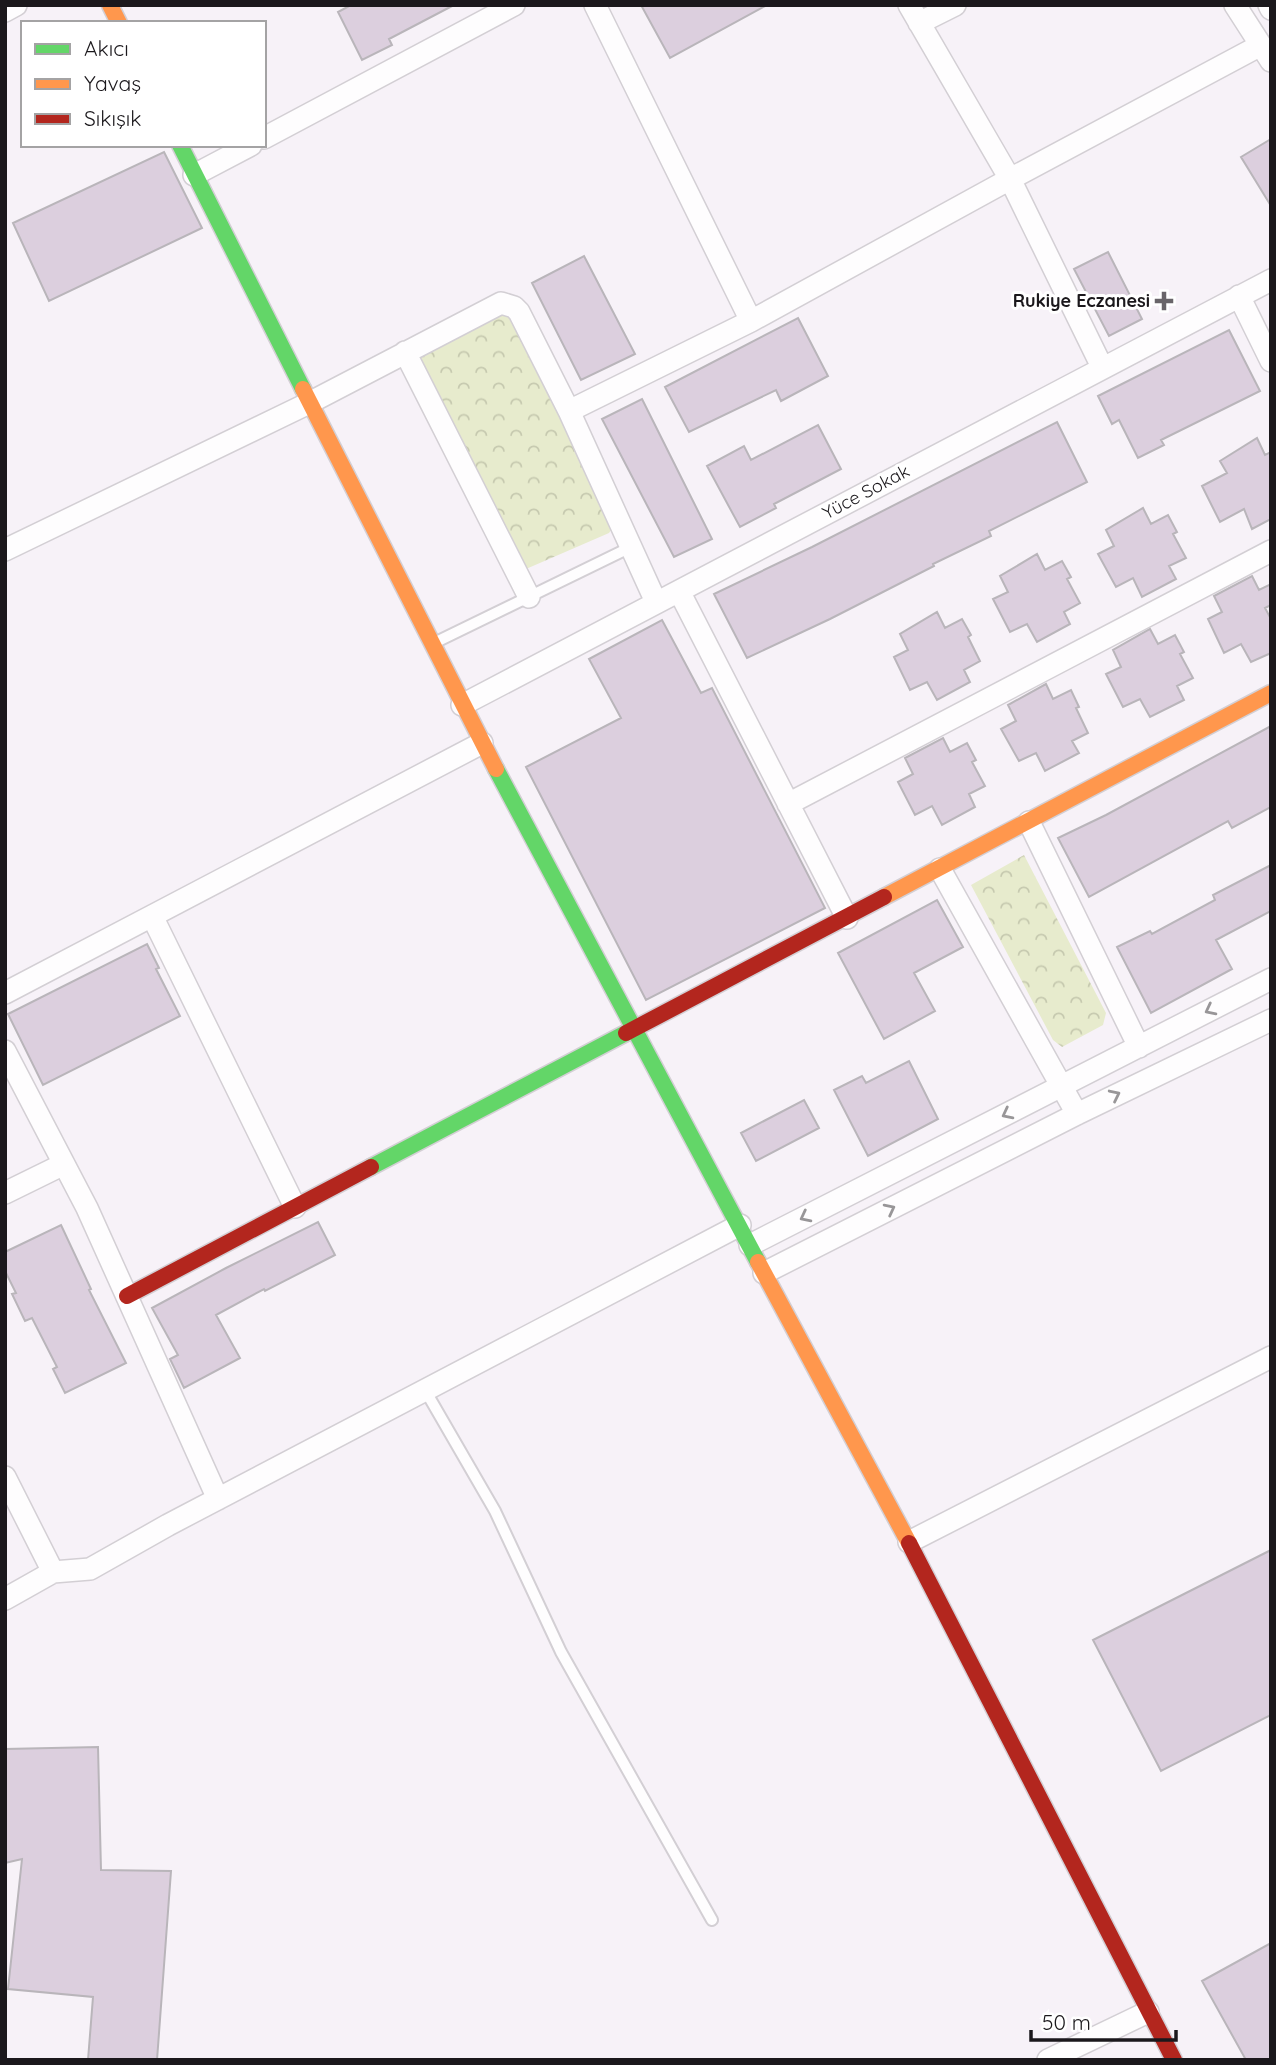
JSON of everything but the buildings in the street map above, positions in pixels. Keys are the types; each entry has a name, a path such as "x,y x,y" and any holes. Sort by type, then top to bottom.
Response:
{"street":[{"path":"5,10 16,5"},
{"path":"110,5 118,21"},
{"path":"266,137 514,5"},
{"path":"595,5 751,321"},
{"path":"955,5 914,14 1010,179 1102,367"},
{"path":"569,411 751,321 1010,179 1266,53 1235,5"},
{"path":"181,147 462,705 909,1542 1174,2060"},
{"path":"194,175 246,147"},
{"name":"Yüce Sokak","path":"462,705 1271,280"},
{"path":"1239,296 1271,361"},
{"path":"5,550 310,403 495,304 508,303 519,312 569,411 656,602"},
{"path":"405,352 529,597"},
{"path":"788,803 1271,551"},
{"path":"679,590 847,918"},
{"path":"127,1296 1271,693"},
{"path":"5,993 482,743"},
{"path":"1029,822 1139,1047"},
{"path":"940,869 1077,1114"},
{"path":"152,916 295,1207"},
{"path":"750,1245 1271,979"},
{"path":"764,1273 1077,1114 1271,1020"},
{"path":"5,1051 87,1208 218,1499"},
{"path":"5,1193 64,1164"},
{"path":"5,1599 53,1572 90,1569 740,1225"},
{"path":"909,1542 1271,1357"},
{"path":"5,1477 53,1572"},
{"path":"1048,2060 1148,2012"}],"lane":[{"path":"432,644 631,547"},
{"path":"425,1390 495,1511 561,1652 712,1920"}],"green space":[{"path":"508,311 615,524 609,533 526,569 419,357"},
{"path":"1024,855 1106,1013 1103,1025 1062,1047 1053,1040 971,885"}],"traffic: fast":[{"path":"181,147 303,389"},
{"path":"496,769 758,1262"},
{"path":"371,1167 626,1033"}],"traffic: slow":[{"path":"110,5 118,21"},
{"path":"303,389 496,769"},
{"path":"884,897 1271,693"},
{"path":"758,1262 909,1543"}],"traffic: jam":[{"path":"626,1033 884,897"},
{"path":"127,1296 371,1167"},
{"path":"909,1543 1174,2060"}],"place":[{"name":"Rukiye Eczanesi","path":"1164,301"}]}
